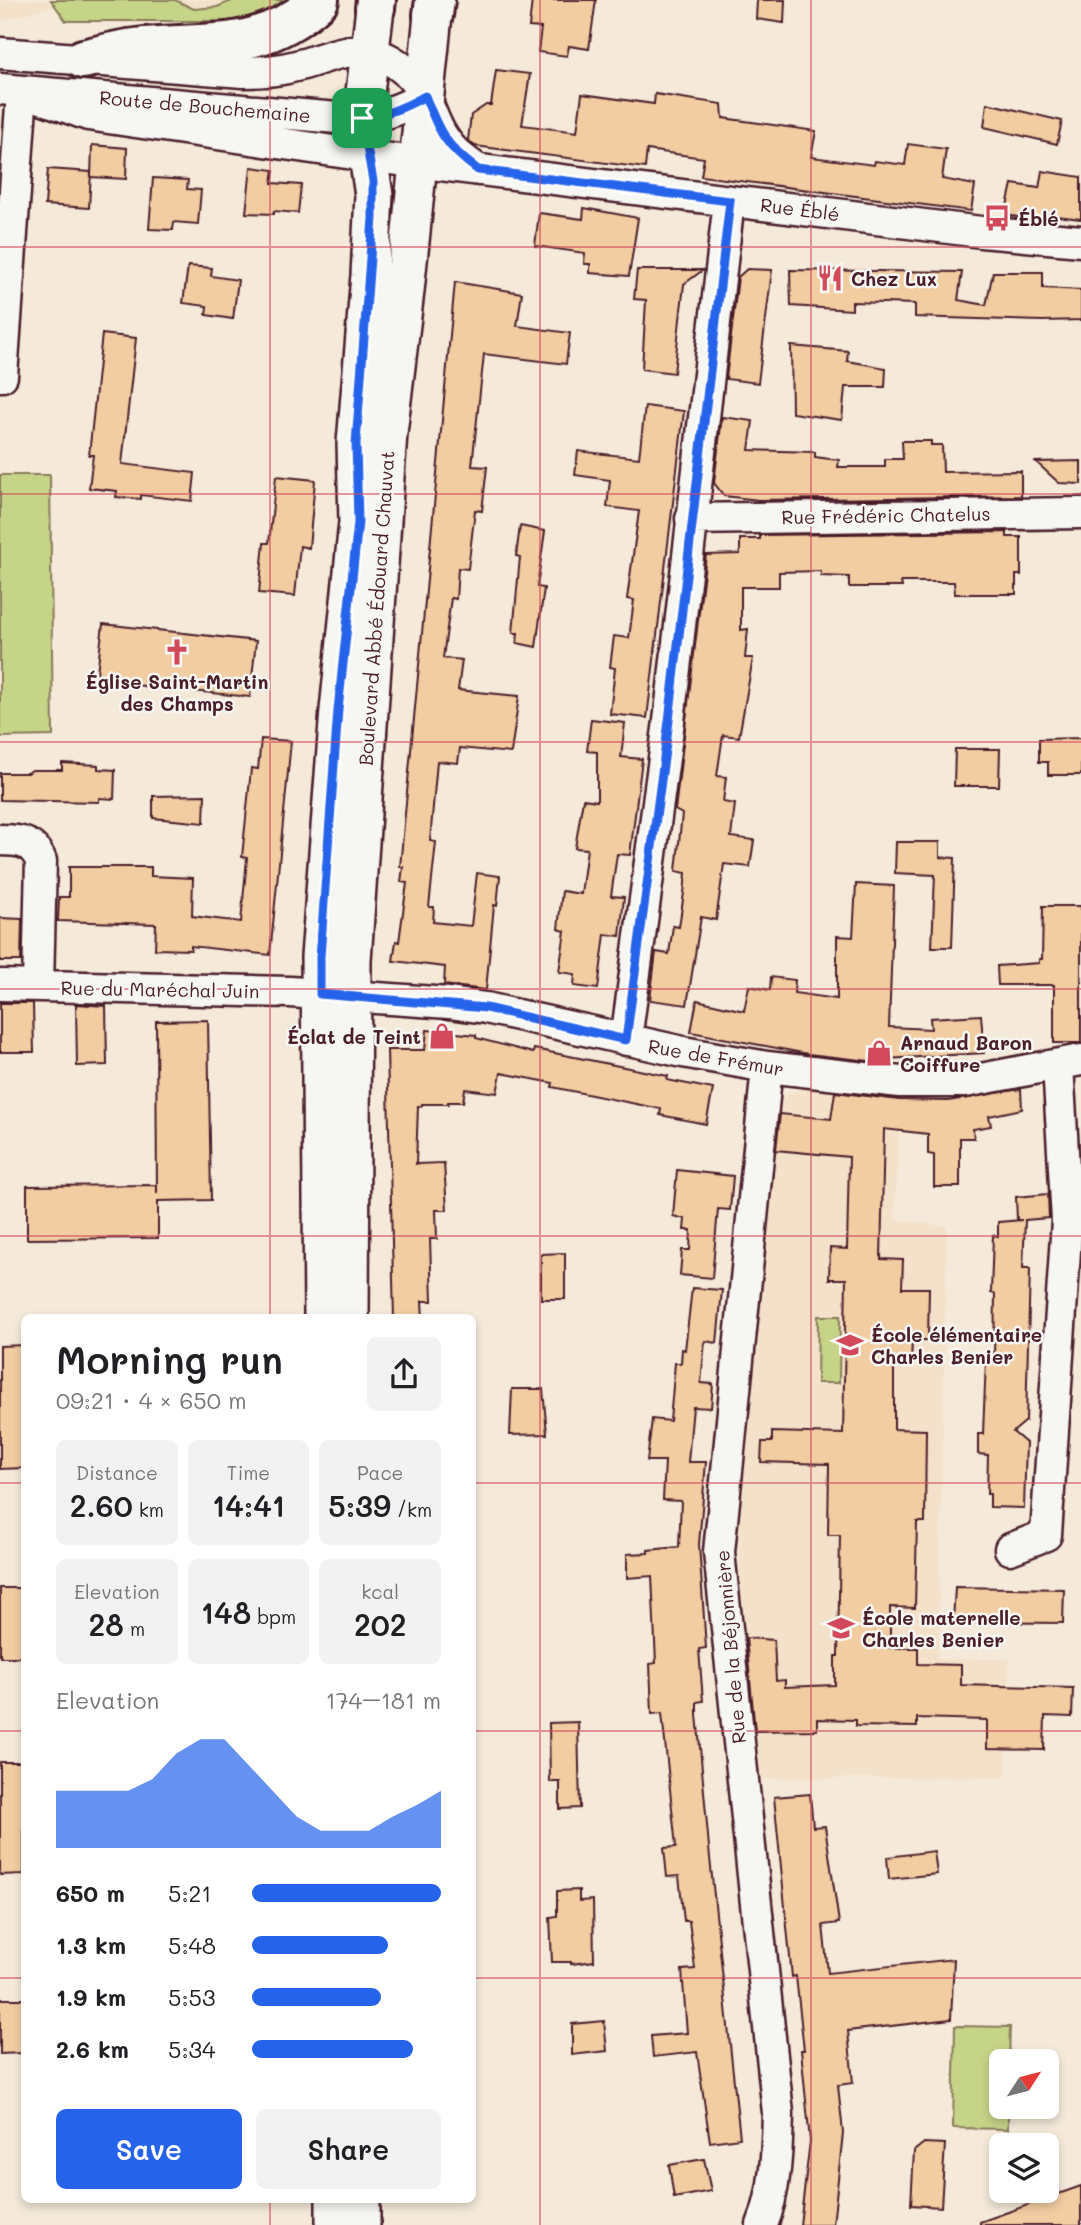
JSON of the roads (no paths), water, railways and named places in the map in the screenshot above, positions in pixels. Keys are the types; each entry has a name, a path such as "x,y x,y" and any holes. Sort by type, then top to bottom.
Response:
{"highway":[{"path":"83,59 135,48 234,43 285,25 319,0"}],"main road":[{"name":"Boulevard Abbé Édouard Chauvat","path":"336,995 320,957 338,710 358,522 356,443 373,218 373,181 362,118 360,52 376,4"},
{"name":"Boulevard Abbé Édouard Chauvat","path":"336,995 352,960 388,433 435,5"},
{"path":"323,1314 336,995"},
{"path":"336,995 350,1314"},
{"path":"335,2203 335,2225"},
{"path":"361,2203 361,2225"}],"street":[{"name":"Route de Bouchemaine","path":"0,53 243,72 272,71 360,52"},
{"path":"360,52 388,58 403,68 425,96 443,137 456,154 478,170"},
{"name":"Route de Bouchemaine","path":"11,90 362,118 383,116 425,96"},
{"name":"Route de Bouchemaine","path":"11,90 88,115 368,156"},
{"path":"0,376 11,90"},
{"name":"Rue Éblé","path":"368,156 981,232 1081,241"},
{"path":"626,1040 669,721 730,201"},
{"name":"Rue Frédéric Chatelus","path":"691,519 1081,513"},
{"path":"0,840 20,840 28,844 41,861 38,986"},
{"name":"Rue du Maréchal Juin","path":"0,985 336,995"},
{"name":"Rue de Frémur","path":"336,995 486,1008 626,1040 767,1067 876,1080 965,1082 1070,1062"},
{"path":"1010,1549 1046,1535 1067,1221 1070,1062"},
{"name":"Rue de la Béjonnière","path":"762,2225 772,2188 778,2141 778,2113 719,1552 767,1067"}],"place":[{"name":"Éblé","path":"997,218"},
{"name":"Chez Lux","path":"830,278"},
{"name":"Église Saint-Martin des Champs","path":"177,652"},
{"name":"Éclat de Teint","path":"442,1036"},
{"name":"Arnaud Baron Coiffure","path":"879,1053"},
{"name":"École élémentaire Charles Benier","path":"850,1345"},
{"name":"École maternelle Charles Benier","path":"841,1628"}]}
